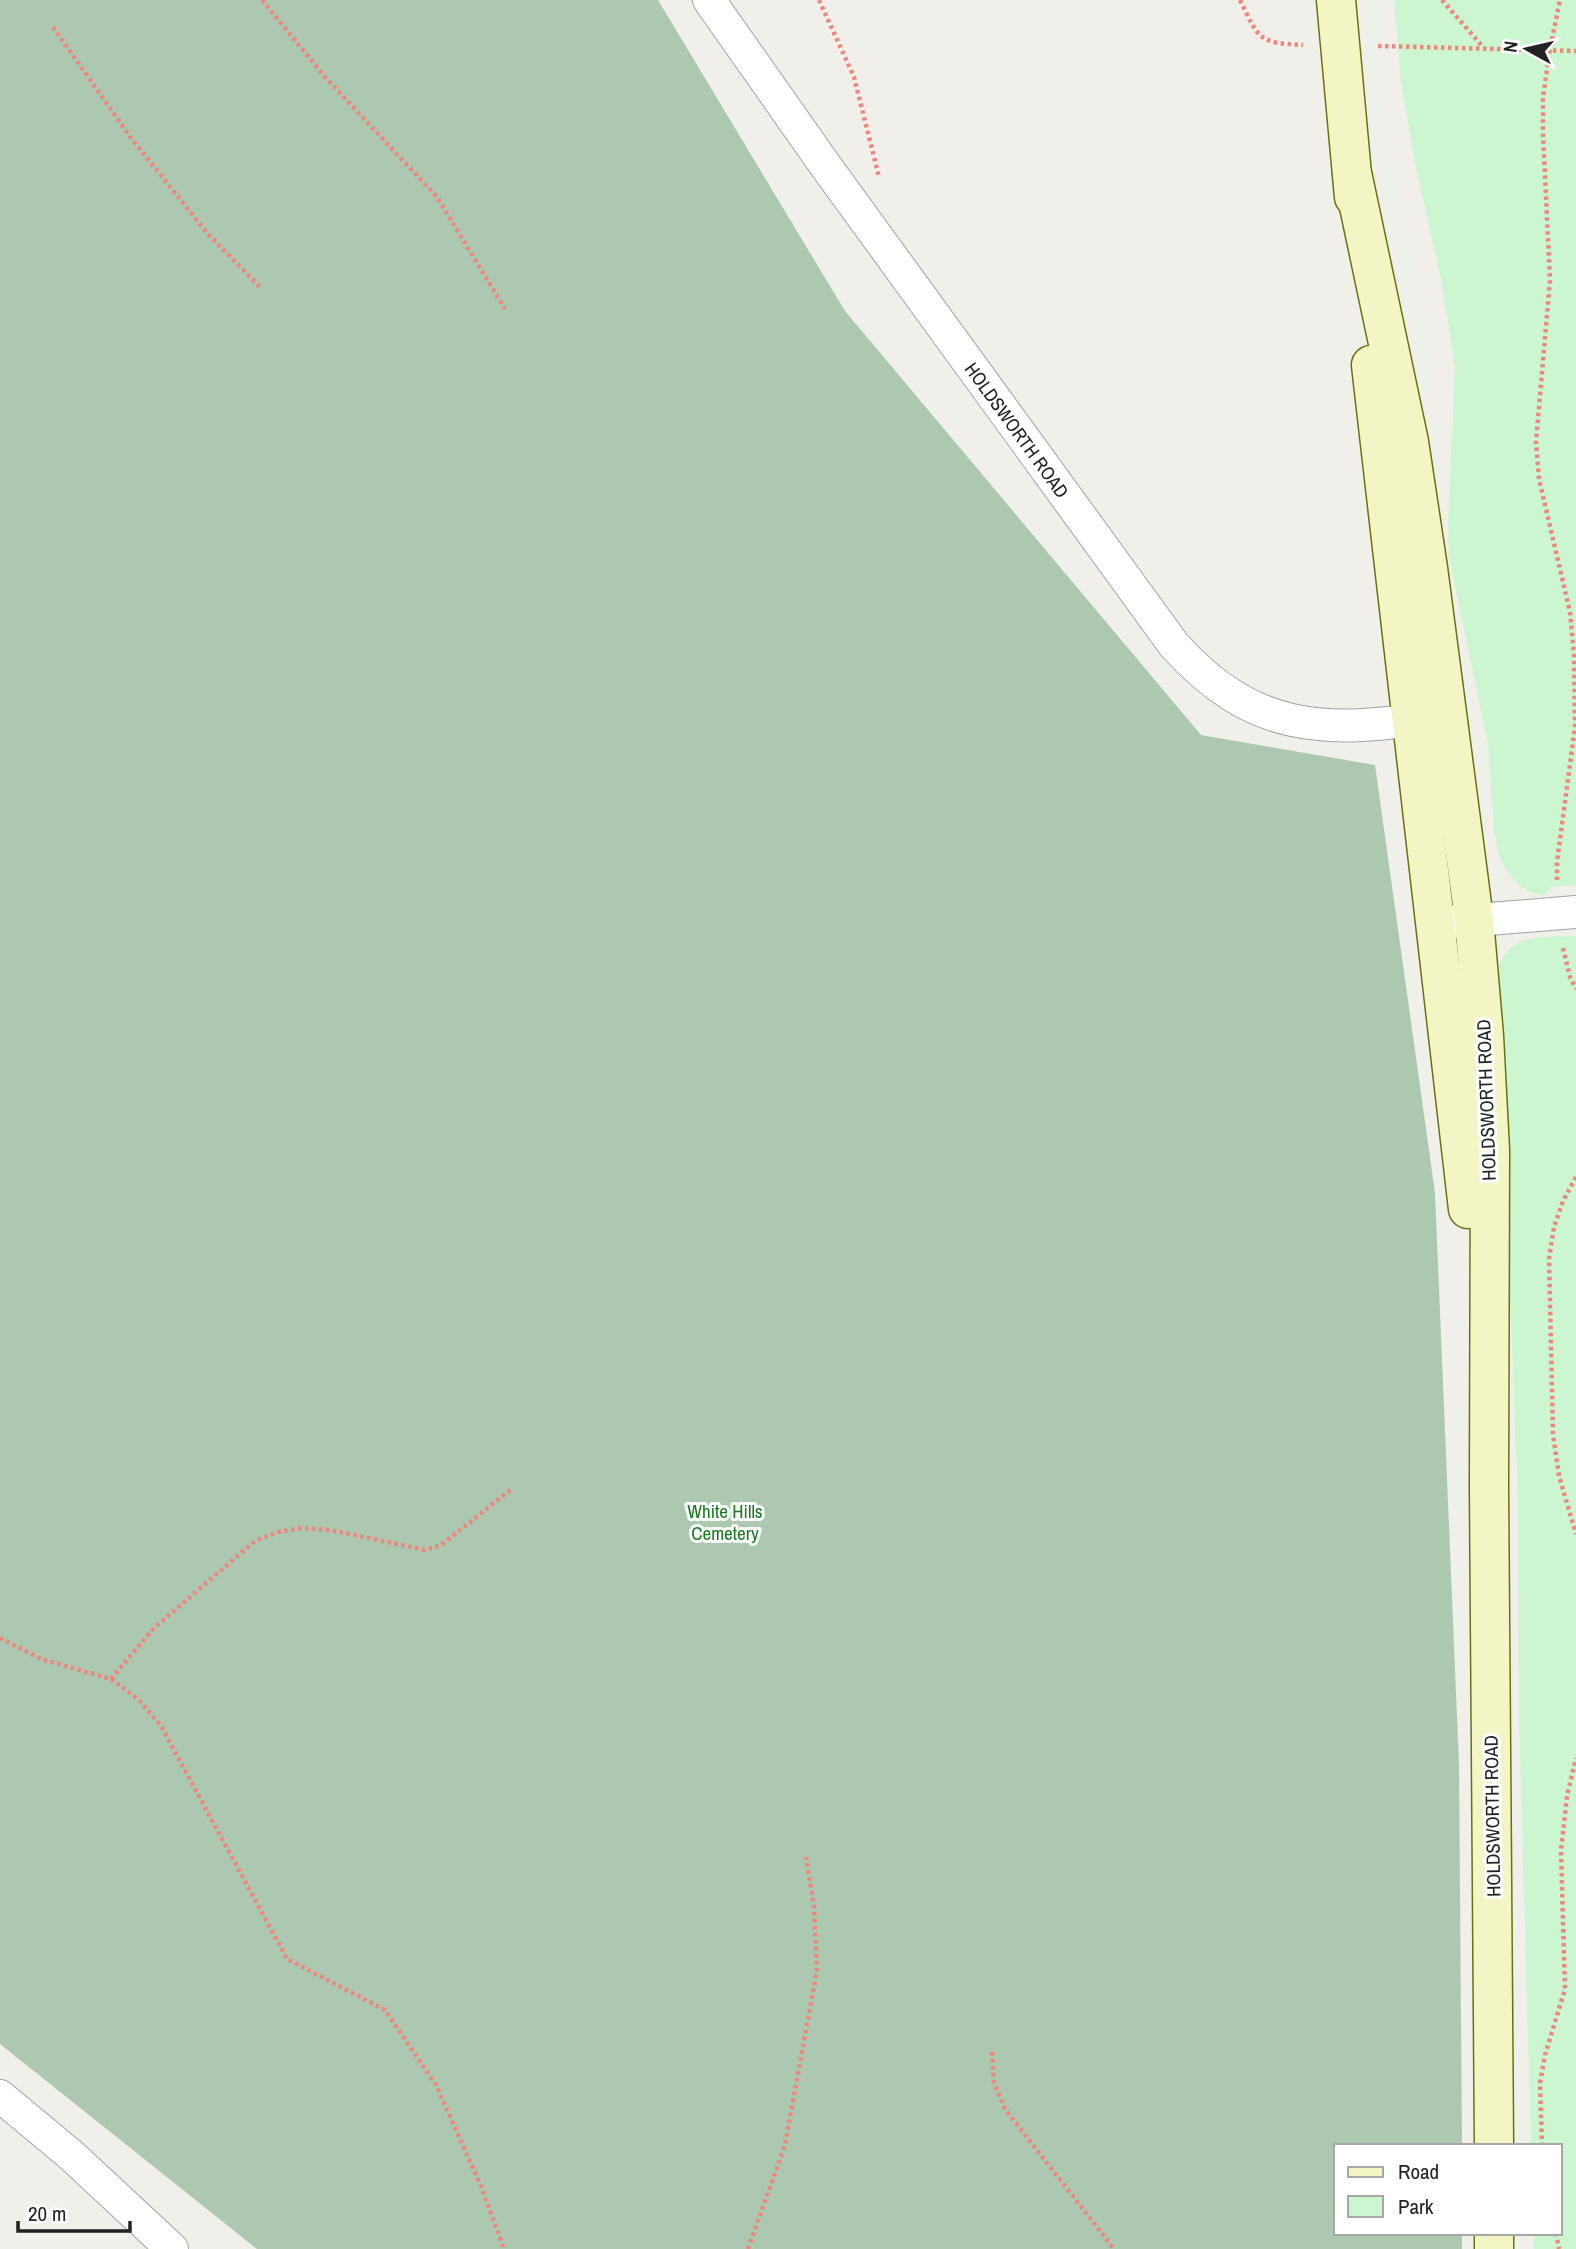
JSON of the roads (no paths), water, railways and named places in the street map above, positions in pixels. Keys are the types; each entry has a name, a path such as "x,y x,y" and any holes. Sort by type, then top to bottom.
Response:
{"main road":[{"name":"HOLDSWORTH ROAD","path":"1336,0 1381,463 1410,721 1437,924 1470,1227 1489,1487"},
{"name":"HOLDSWORTH ROAD","path":"1352,173 1409,442 1474,920 1484,1036 1490,1150 1489,1487 1494,2144"}],"street":[{"name":"HOLDSWORTH ROAD","path":"709,0 833,176 1174,645 1192,666 1233,697 1281,719 1342,725 1410,721 1448,715"},
{"path":"1437,924 1474,920 1567,902"},
{"path":"0,2096 71,2155 172,2249"}],"park label":[{"name":"White Hills Cemetery","path":"725,1522"}]}
